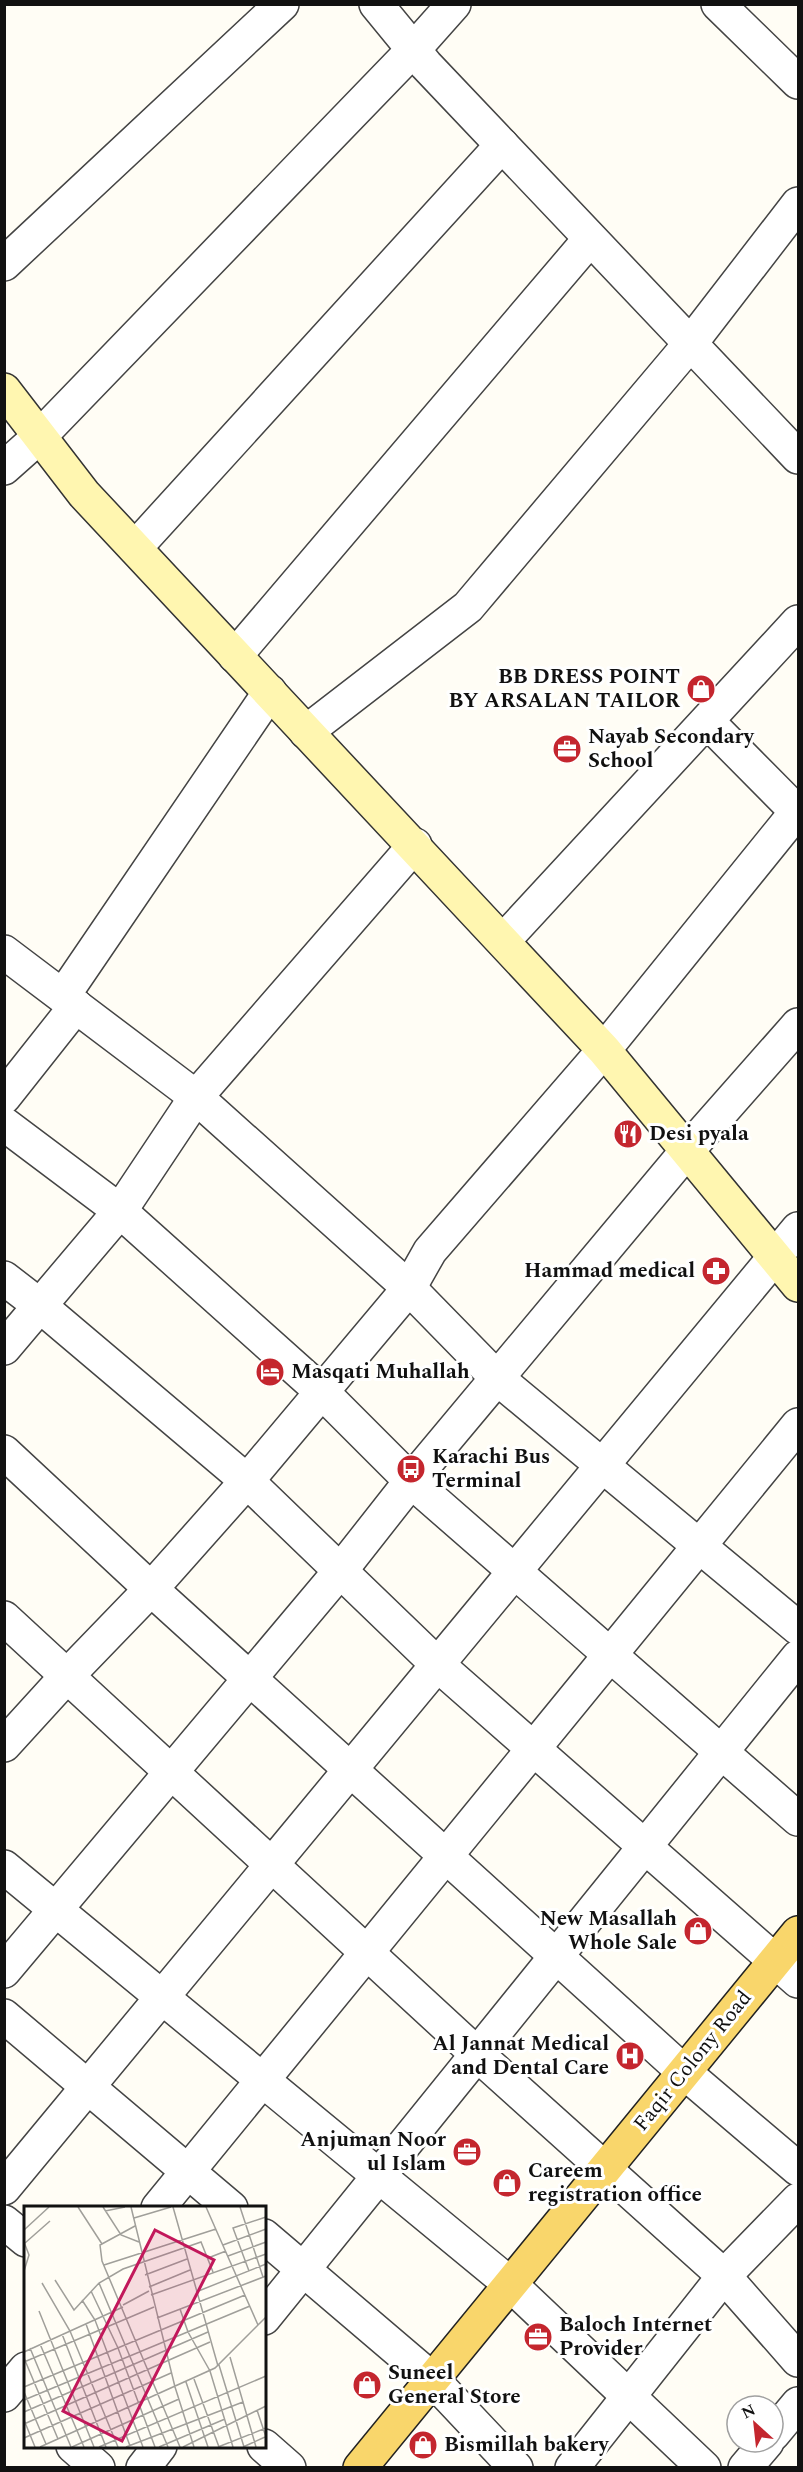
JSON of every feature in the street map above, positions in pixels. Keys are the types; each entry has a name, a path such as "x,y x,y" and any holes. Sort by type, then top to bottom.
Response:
{"main road":[{"path":"4,390 84,494 415,845 604,1050 798,1285"},
{"name":"Faqir Colony Road","path":"360,2468 684,2072 787,1970 798,1933"}],"street":[{"path":"4,264 282,4"},
{"path":"376,4 414,49 590,239 690,344 794,443"},
{"path":"4,468 40,436 414,49 454,4"},
{"path":"726,7 798,82"},
{"path":"135,548 502,145"},
{"path":"306,732 468,607 690,344 798,204"},
{"path":"235,656 590,239"},
{"path":"502,941 798,622"},
{"path":"4,1096 69,1001 270,692"},
{"path":"4,1745 151,1589 247,1481 409,1288 430,1251 604,1050 798,812 707,721"},
{"path":"4,1348 120,1211 196,1097 415,845"},
{"path":"4,952 196,1097 409,1288 497,1378 798,1628"},
{"path":"4,1971 341,1570 411,1481 686,1152 798,1025"},
{"path":"4,1124 120,1211 322,1392 411,1481 798,1820"},
{"path":"4,2188 273,1866 798,1229"},
{"path":"4,1278 247,1481 438,1665 787,1970"},
{"path":"160,2206 798,1425"},
{"path":"4,1452 151,1589 684,2072 798,2169"},
{"path":"4,1618 478,2055 724,2276 798,2360"},
{"path":"266,2316 798,1657"},
{"path":"4,1867 510,2284 704,2468"},
{"path":"4,2016 229,2206"},
{"path":"572,2468 724,2276 798,2200"},
{"path":"4,2222 24,2238"},
{"path":"266,2238 433,2380 516,2468"},
{"path":"785,2420 798,2404"},
{"path":"75,2448 98,2468"},
{"path":"143,2468 158,2448"},
{"path":"266,2448 289,2468"},
{"path":"745,2468 757,2454"}],"place":[{"name":"BB DRESS POINT BY ARSALAN TAILOR","path":"701,689"},
{"name":"Nayab Secondary School","path":"567,749"},
{"name":"Desi pyala","path":"628,1134"},
{"name":"Hammad medical","path":"716,1271"},
{"name":"Masqati Muhallah","path":"270,1372"},
{"name":"Karachi Bus Terminal","path":"411,1469"},
{"name":"New Masallah Whole Sale","path":"698,1931"},
{"name":"Al Jannat Medical and Dental Care","path":"630,2056"},
{"name":"Anjuman Noor ul Islam","path":"467,2152"},
{"name":"Careem registration office","path":"507,2183"},
{"name":"Baloch Internet Provider","path":"538,2337"},
{"name":"Suneel General Store","path":"367,2385"},
{"name":"Bismillah bakery","path":"423,2445"}]}
